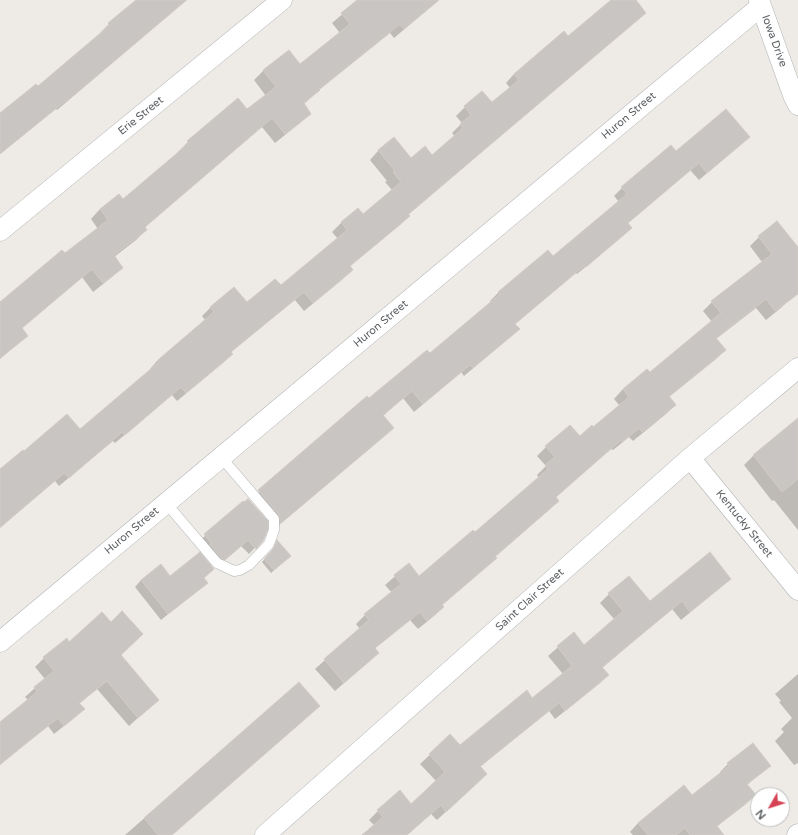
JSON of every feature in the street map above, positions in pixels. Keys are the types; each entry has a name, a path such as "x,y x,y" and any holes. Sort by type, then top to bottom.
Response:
{"street":[{"name":"Erie Street","path":"0,231 282,0"},
{"name":"Iowa Drive","path":"760,3 798,105"},
{"name":"Huron Street","path":"0,642 760,3"},
{"name":"Saint Clair Street","path":"265,835 690,458 798,368"},
{"name":"Kentucky Street","path":"690,458 798,590"}],"lane":[{"path":"166,503 217,563 234,571 240,570 249,565 270,544 274,530 274,519 221,457"}],"building":[{"path":"136,0 186,0 66,102 65,101 0,154 0,113 36,84 38,86 110,25 108,23"},
{"path":"357,0 439,0 404,29 400,24 319,89 320,90 304,103 311,114 285,134 272,118 145,227 147,230 114,255 123,268 103,283 92,269 22,328 28,336 0,358 0,302 62,250 65,253 108,220 100,209 119,194 123,199 189,143 187,141 238,98 247,109 276,87 263,70 289,50 300,64 350,24 341,13"},
{"path":"611,0 636,0 646,13 408,214 410,216 350,266 353,270 313,303 304,292 231,352 233,354 186,393 181,387 125,435 122,432 69,478 64,473 0,527 0,469 23,450 24,451 67,414 80,429 159,362 158,360 214,312 210,307 234,287 247,302 275,279 281,285 347,230 341,222 358,208 363,214 401,182 393,172 395,171 378,150 394,137 411,158 425,146 432,155 463,128 460,124 471,115 464,106 482,91 492,102 519,80 514,74 564,31 568,36"},
{"path":"726,109 750,137 707,173 699,163 628,223 632,228 586,267 585,265 515,324 520,329 473,368 470,365 423,404 412,391 383,415 394,428 280,524 279,515 258,490 367,396 369,398 427,350 430,353 500,294 498,292 548,250 553,256 627,194 621,187 671,145 676,151"},
{"path":"777,221 798,247 798,294 775,311 766,299 716,338 726,350 669,396 676,405 642,432 639,428 622,442 621,440 556,497 559,501 495,556 497,558 442,605 444,607 427,621 420,612 375,648 379,653 344,683 324,659 369,620 364,614 401,584 394,575 409,563 419,576 473,530 475,532 548,469 545,465 555,457 545,446 570,425 580,436 592,425 593,427 629,397 623,389 647,369 650,372 721,313 711,301 772,254 758,236"},
{"path":"798,418 798,479 782,492 753,455"},
{"path":"248,499 268,521 268,529 263,541 256,549 248,540 225,560 221,558 204,534 243,501 244,502"},
{"path":"277,540 291,556 274,570 264,559 274,548"},
{"path":"200,552 214,569 204,578 208,583 168,614 141,580 161,564 170,576"},
{"path":"710,552 731,579 690,612 682,601 602,667 609,675 565,711 559,703 480,766 487,774 446,812 441,805 407,835 362,835 383,817 377,810 400,790 411,804 445,772 429,754 450,734 460,745 527,690 532,698 572,666 557,646 574,632 584,645 623,611 608,593 629,576 650,601"},
{"path":"122,611 143,634 121,655 159,700 138,718 107,681 79,703 85,709 64,726 58,718 0,764 0,722 37,692 34,687 54,671 43,657 67,638 69,642 102,612 111,622"},
{"path":"299,682 320,706 172,835 158,835 144,818"},
{"path":"753,743 771,766 747,784 750,788 750,800 717,826 724,835 690,835 685,828 676,835 648,835 638,823 684,785 692,795 729,766 727,763"}]}
